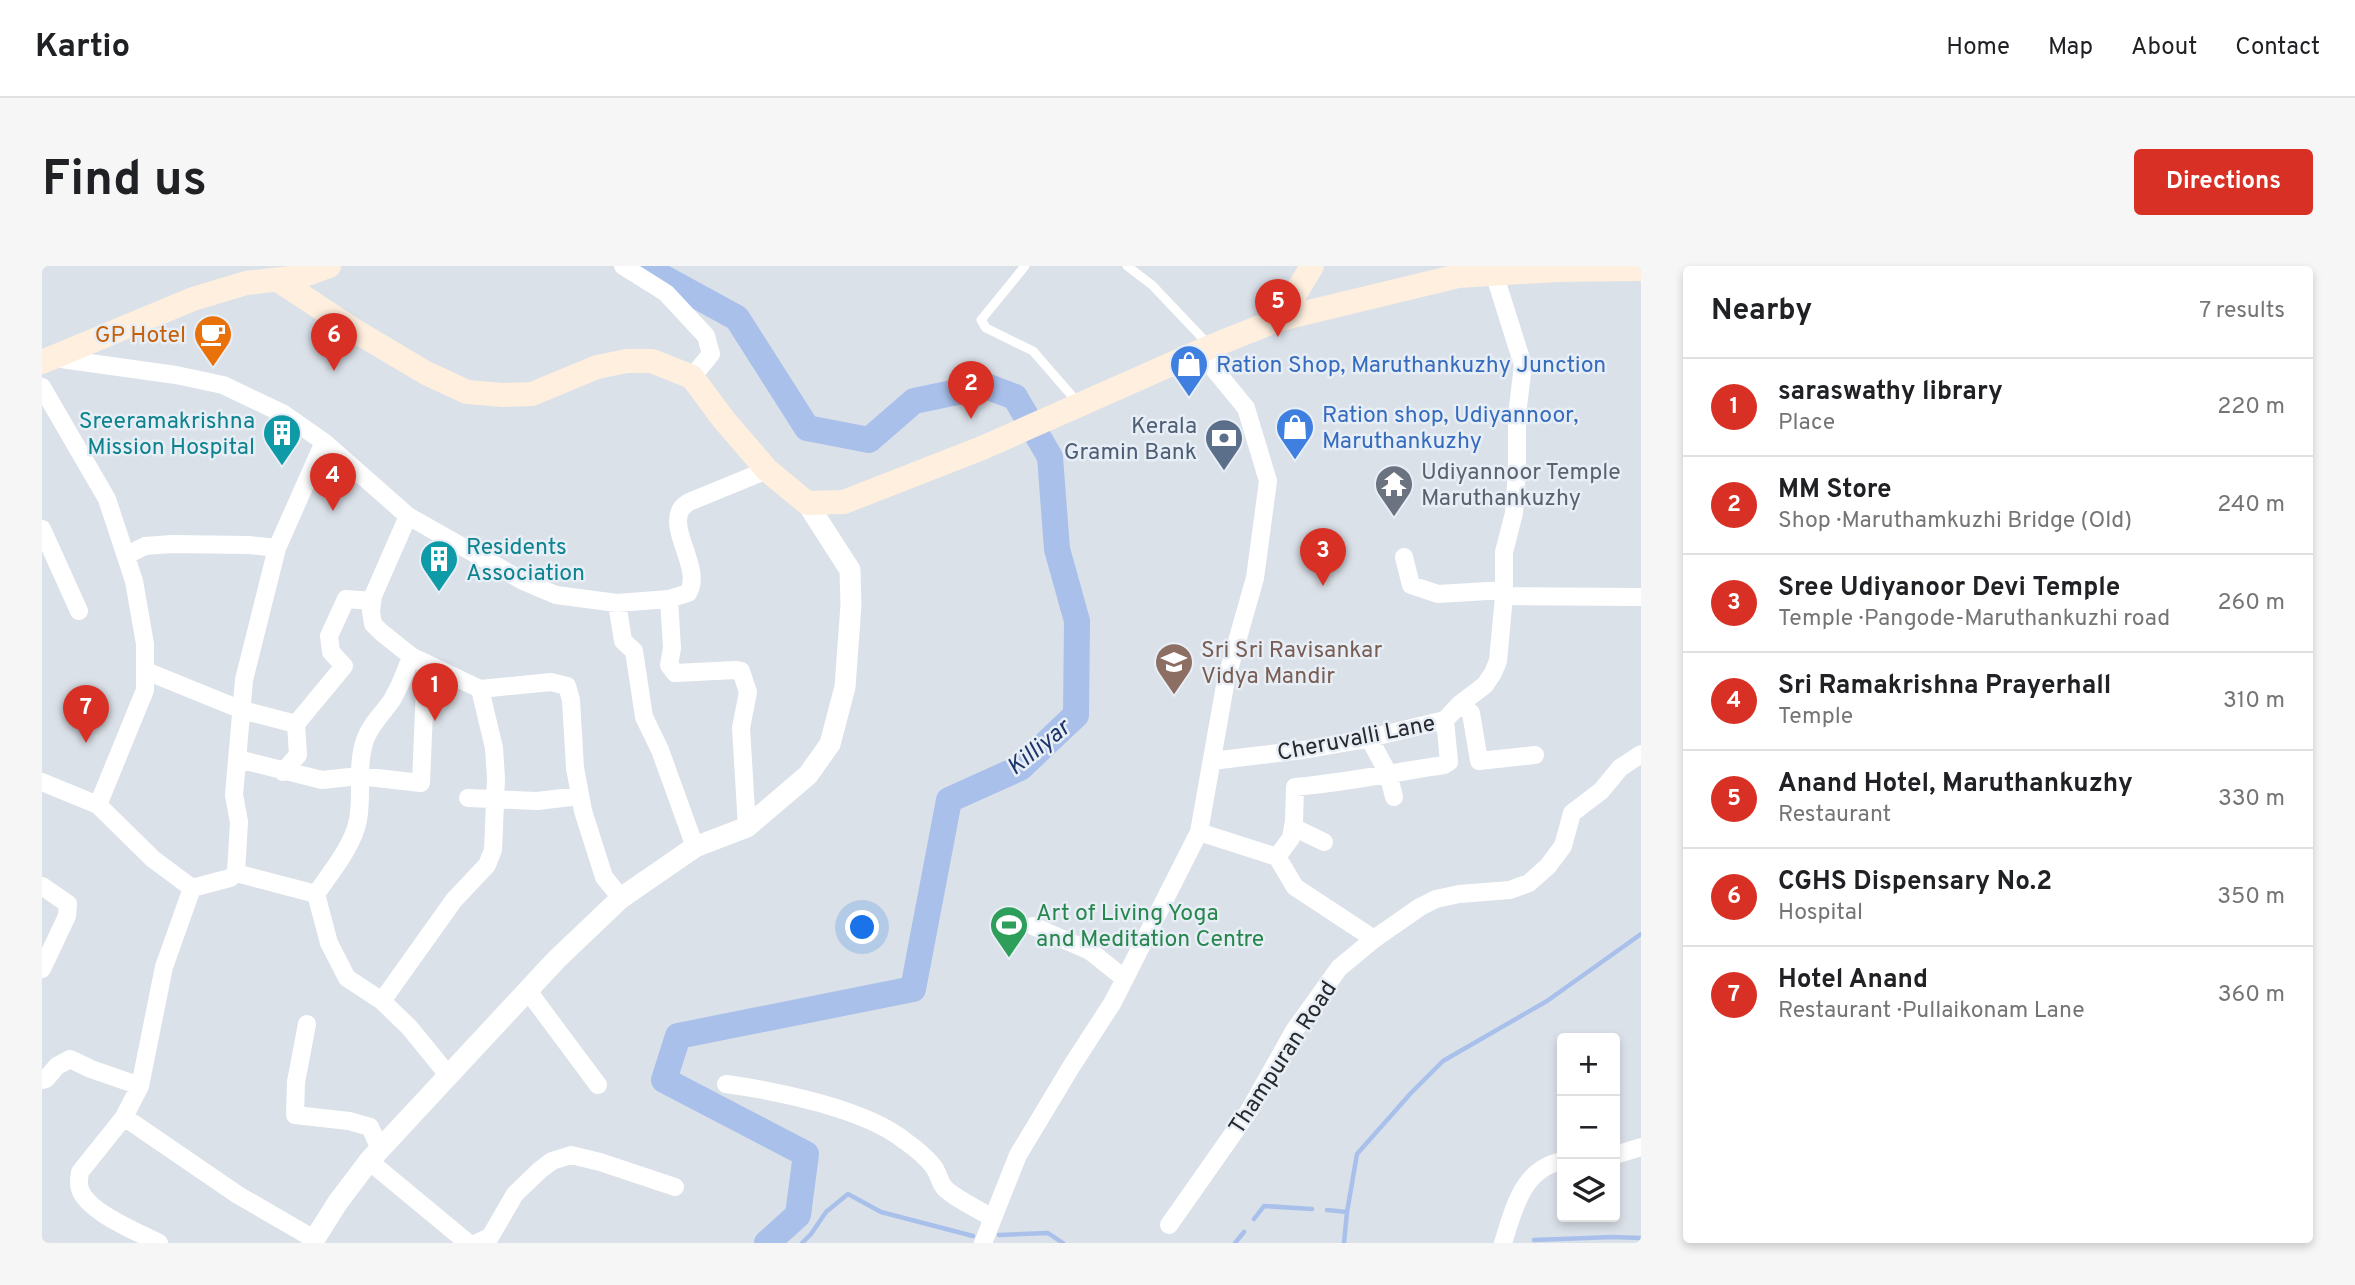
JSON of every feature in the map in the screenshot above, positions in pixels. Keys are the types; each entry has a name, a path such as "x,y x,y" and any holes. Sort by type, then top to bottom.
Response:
{"main road":[{"path":"48,360 193,299 280,273 299,276 329,266"},
{"path":"1280,319 1312,266"},
{"path":"280,273 309,300 409,363 467,392 532,394 597,367 628,361 652,360 692,377 767,470 807,503 844,502 982,448 1205,349 1280,319 1458,276 1641,269"}],"street":[{"path":"623,266 666,293 706,336 710,354 692,377"},
{"name":"Cheruvalli Lane","path":"1212,761 1303,750 1445,720 1460,704 1485,685 1498,661 1504,593 1504,552 1514,513 1517,415 1523,365 1493,273"},
{"path":"983,1243 1018,1155 1113,1002 1199,832 1226,680 1255,578 1268,481 1246,408 1205,349"},
{"path":"48,360 176,375 223,385 284,414 324,442 408,516 523,581 556,595 617,603 669,599 688,593 691,588 690,570 678,521 681,509 689,502 767,470"},
{"path":"42,387 107,499 127,555 145,644 145,690 97,806"},
{"path":"192,888 230,878 236,873 239,822 234,795 244,680 277,548 324,442"},
{"path":"124,1117 238,1195 313,1241 375,1155 556,960 621,898 695,847 747,827 808,775 830,744 845,687 851,605 850,570 807,503"},
{"path":"408,516 372,601 370,611 373,624 418,659 480,688 551,682 566,686 571,700 575,768 594,850 604,877 621,898"},
{"path":"42,529 79,611"},
{"path":"127,555 145,546 172,544 277,548"},
{"path":"1404,557 1411,585 1437,594 1641,597"},
{"path":"283,772 298,755 296,724 344,666 331,652 329,636 346,599 372,601"},
{"path":"669,599 671,670 675,673 741,671 748,692 741,728 747,827"},
{"path":"617,603 623,641 634,651 644,717 660,750 695,847"},
{"path":"238,759 322,780 359,776 421,783 418,659"},
{"path":"418,659 405,673 391,701 366,736 361,752 358,823 316,894 329,943 347,978 382,1001 409,1027 449,1076"},
{"path":"146,671 242,710 296,724"},
{"path":"382,1001 454,900 488,865 493,850 494,748 480,688"},
{"path":"1460,704 1471,713 1479,761 1535,755"},
{"path":"1277,857 1291,838 1295,787 1334,784 1444,765 1449,762 1445,720"},
{"path":"1369,738 1388,774 1394,797"},
{"name":"Thampuran Road","path":"1169,1225 1249,1111 1305,1014 1339,968 1374,939 1436,899 1459,894 1510,890 1530,883 1548,866 1563,846 1572,813 1601,791 1620,768 1641,754"},
{"path":"42,782 97,806 153,859 192,888"},
{"path":"468,798 537,801 580,796"},
{"path":"1293,827 1324,842"},
{"path":"1199,832 1277,857 1296,887 1374,939"},
{"path":"236,873 316,894"},
{"path":"42,886 68,904 67,916 42,968"},
{"path":"159,1243 87,1201 78,1181 80,1172 124,1117 140,1086 164,967 192,888"},
{"path":"1033,926 1090,951 1125,979"},
{"path":"528,991 598,1085"},
{"path":"307,1024 296,1082 295,1115 370,1126 375,1155 468,1243"},
{"path":"42,1080 57,1066 70,1059 140,1086"},
{"path":"726,1084 761,1089 819,1104 887,1128 905,1140 933,1166 943,1186 970,1206 993,1217"},
{"path":"1620,1153 1641,1147"},
{"path":"477,1243 490,1237 515,1194 540,1170 552,1161 572,1155 675,1187"},
{"path":"1503,1243 1520,1193 1536,1172 1557,1163"}],"lane":[{"path":"1025,266 981,320 986,328 1033,351 1076,407"},
{"path":"1127,266 1152,285 1205,349"}],"waterway":[{"name":"Killiyar","path":"642,266 737,318 807,428 869,440 914,401 986,386 1015,397 1050,457 1057,549 1077,621 1076,715 1020,768 949,800 913,989 678,1036 664,1080 806,1154 798,1215 767,1243"},
{"path":"1327,1210 1347,1212 1357,1154 1443,1061 1547,1001 1641,934"},
{"path":"802,1243 826,1212 848,1194 881,1212 973,1236"},
{"path":"1254,1219 1264,1206 1312,1209"},
{"path":"1344,1243 1347,1212"},
{"path":"1235,1243 1244,1232"},
{"path":"999,1235 1048,1233 1063,1243"},
{"path":"1534,1240 1641,1238"}],"place":[{"name":"Anand Hotel, Maruthankuzhy","path":"1278,337"},
{"name":"GP Hotel","path":"213,368"},
{"name":"CGHS Dispensary No.2","path":"334,371"},
{"name":"Ration Shop, Maruthankuzhy Junction","path":"1189,398"},
{"name":"MM Store","path":"971,419"},
{"name":"Ration shop, Udiyannoor, Maruthankuzhy","path":"1295,461"},
{"name":"Sreeramakrishna Mission Hospital","path":"282,467"},
{"name":"Kerala Gramin Bank","path":"1224,472"},
{"name":"Sri Ramakrishna Prayerhall","path":"333,511"},
{"name":"Udiyannoor Temple Maruthankuzhy","path":"1394,518"},
{"name":"Sree Udiyanoor Devi Temple","path":"1323,586"},
{"name":"Residents Association","path":"439,593"},
{"name":"Sri Sri Ravisankar Vidya Mandir","path":"1174,696"},
{"name":"saraswathy library","path":"435,721"},
{"name":"Hotel Anand","path":"86,743"},
{"name":"Art of Living Yoga and Meditation Centre","path":"1009,959"}]}
